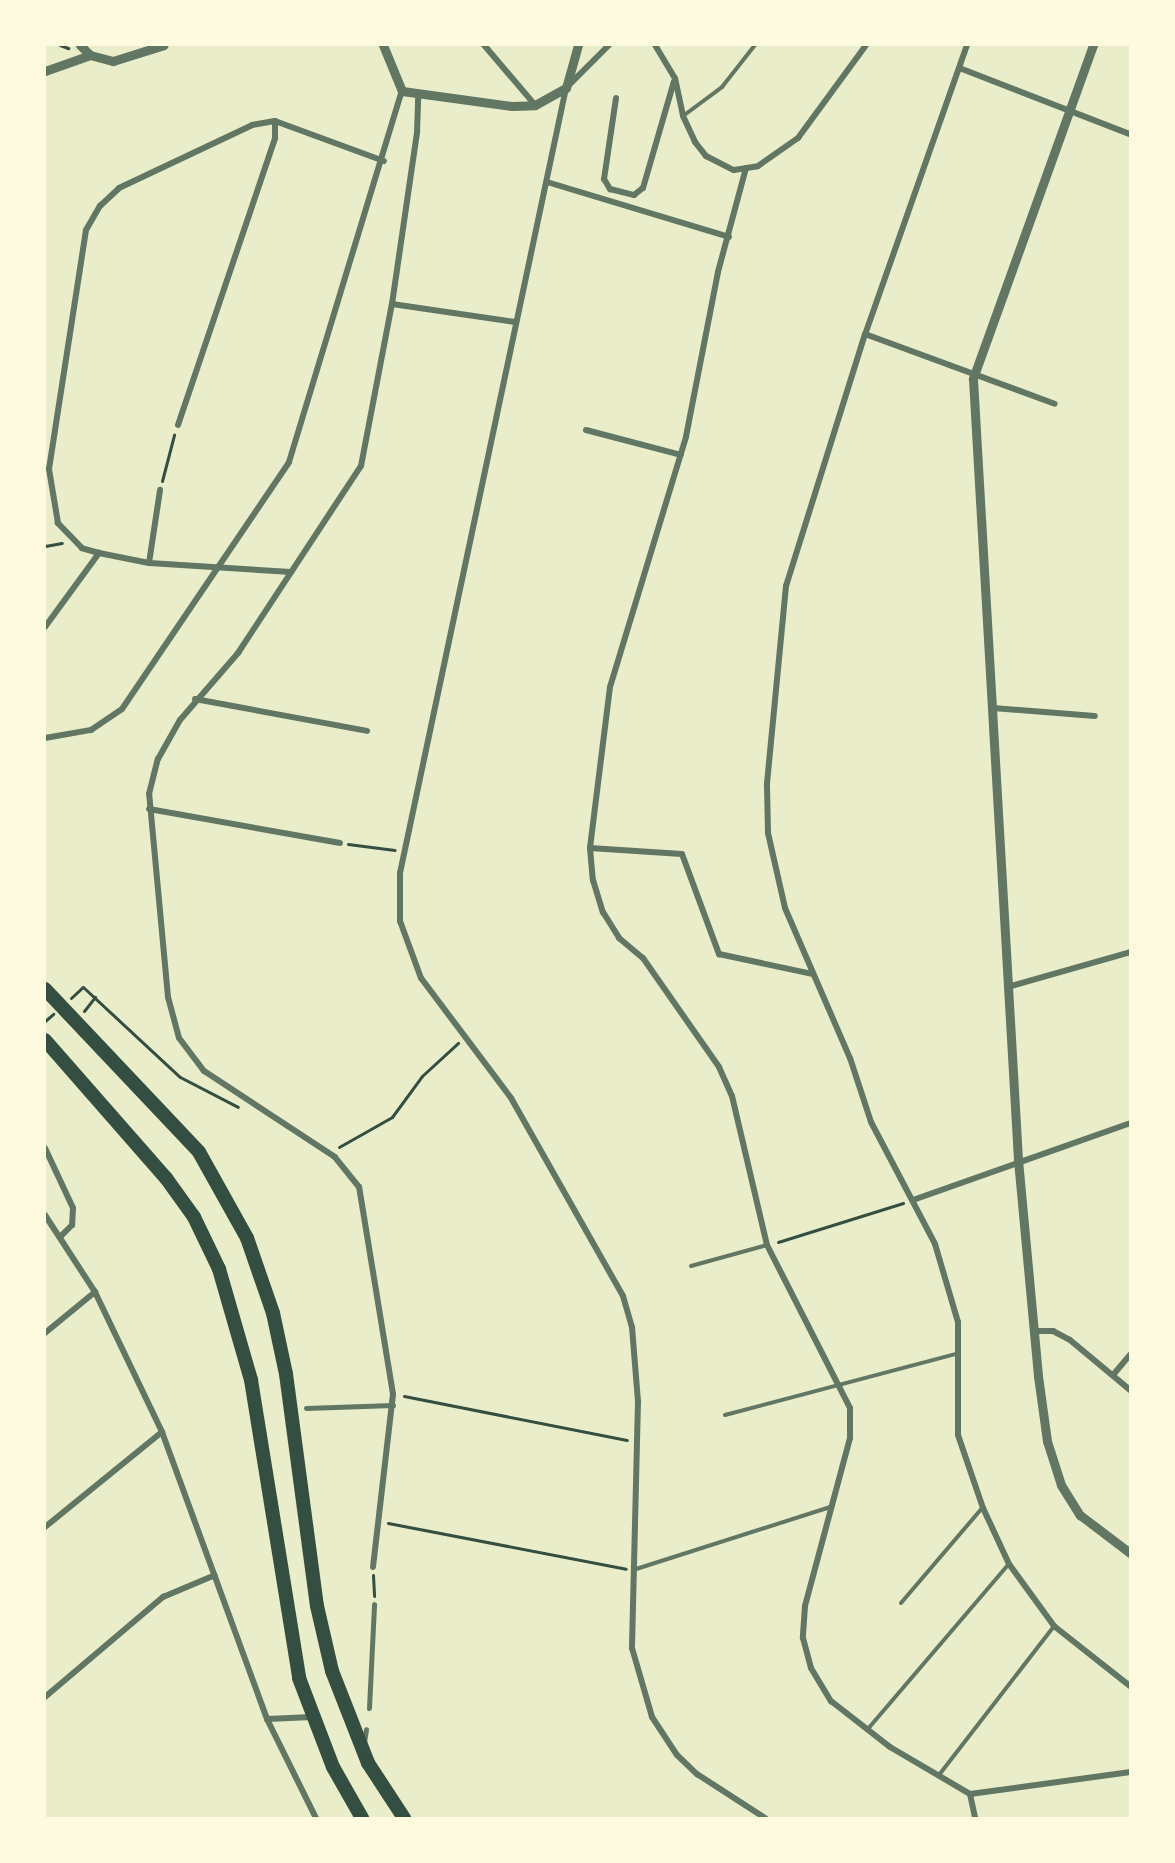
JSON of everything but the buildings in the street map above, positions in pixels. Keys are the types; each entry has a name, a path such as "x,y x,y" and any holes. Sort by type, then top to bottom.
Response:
{"highway":[{"path":"45,989 199,1152 247,1238 273,1313 286,1374 320,1617 332,1671 363,1752 404,1818"},
{"path":"45,1040 166,1178 194,1217 219,1269 251,1380 286,1614 312,1717 362,1818"}],"street":[{"path":"80,45 90,55 113,61 164,45"},
{"path":"45,738 91,730 122,709 289,462 384,162 402,91 383,45"},
{"path":"484,45 535,105"},
{"path":"578,45 566,88 516,322 404,851 398,895 408,949 421,978 511,1098 615,1276 632,1327 636,1442 632,1648 652,1717 677,1755 698,1774 765,1818"},
{"path":"402,91 535,105 566,88 609,45"},
{"path":"654,45 675,78 682,116 706,156 734,170 746,168 798,138 866,45"},
{"path":"968,45 962,69 865,334 786,586 768,773 774,871 812,974 850,1058 871,1122 913,1200 939,1255 960,1352 958,1435 983,1508 1009,1564 1054,1626 1130,1686"},
{"path":"1093,45 973,379 1011,986 1018,1160 1047,1441 1061,1485 1080,1515 1130,1553"},
{"path":"45,71 90,55"},
{"path":"962,69 1069,114 1130,135"},
{"path":"616,98 604,179 610,189 634,195 643,188 675,78"},
{"path":"373,1567 393,1394 359,1187 326,1152 262,1113 195,1062 174,1026 149,809 158,759 195,699 238,653 361,466 392,304 418,94"},
{"path":"291,572 149,563 99,553 72,541 52,509 49,469 86,230 100,206 142,175 252,125 275,121 384,162"},
{"path":"178,425 275,138 275,121"},
{"path":"746,168 681,455 610,687 590,848 603,912 619,938 643,958 719,1067 732,1096 767,1245 850,1408 850,1438 805,1606 802,1638 811,1668 831,1701 867,1731 970,1794 1130,1772"},
{"path":"547,182 729,237"},
{"path":"392,304 516,322"},
{"path":"865,334 973,379 1054,405"},
{"path":"586,430 681,455"},
{"path":"149,563 160,490"},
{"path":"45,627 99,553"},
{"path":"195,699 367,731"},
{"path":"993,708 1095,716"},
{"path":"149,809 340,843"},
{"path":"590,848 682,854 719,954 812,974"},
{"path":"1011,986 1130,952"},
{"path":"913,1200 1018,1160 1130,1123"},
{"path":"45,1148 73,1208 72,1225 61,1236"},
{"path":"45,1215 61,1236 95,1292 162,1432 267,1719 316,1818"},
{"path":"45,1333 95,1292"},
{"path":"1036,1331 1053,1331 1130,1390"},
{"path":"1113,1375 1130,1355"},
{"path":"306,1408 393,1405"},
{"path":"45,1527 162,1432"},
{"path":"45,1697 163,1598 214,1575"},
{"path":"369,1708 374,1604"},
{"path":"267,1719 312,1717"},
{"path":"363,1752 366,1729"},
{"path":"970,1794 975,1818"}],"lane":[{"path":"682,116 722,87 755,45"},
{"path":"690,1266 767,1245"},
{"path":"725,1415 960,1352"},
{"path":"633,1570 832,1507"},
{"path":"901,1603 983,1508"},
{"path":"867,1731 1009,1564"},
{"path":"939,1775 1054,1626"}],"path":[{"path":"160,490 178,425"},
{"path":"45,546 72,541"},
{"path":"340,843 404,851"},
{"path":"83,987 197,1090 262,1113"},
{"path":"88,1008 95,997"},
{"path":"326,1152 378,1129 422,1076 465,1037"},
{"path":"767,1245 913,1200"},
{"path":"393,1394 636,1442"},
{"path":"380,1522 633,1570"},
{"path":"373,1567 374,1604"}]}
